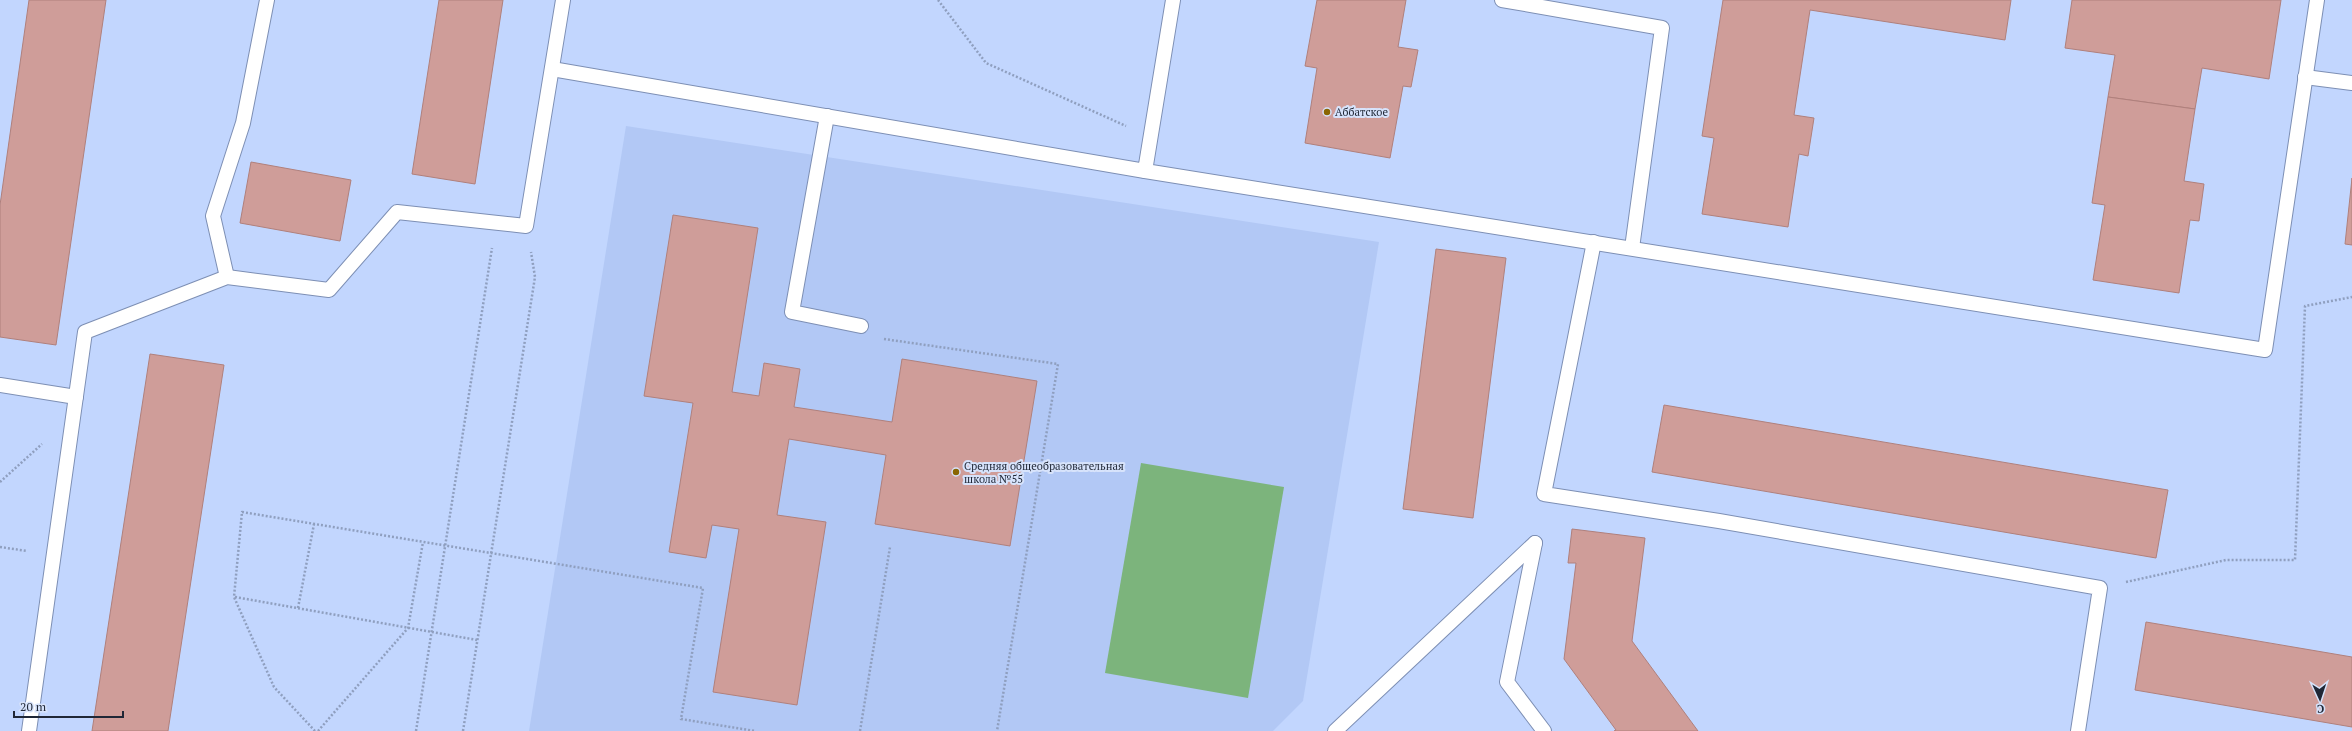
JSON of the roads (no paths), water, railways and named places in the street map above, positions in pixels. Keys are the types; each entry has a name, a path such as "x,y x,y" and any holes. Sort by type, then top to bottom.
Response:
{"lane":[{"path":"227,277 213,216 243,123 266,0"},
{"path":"29,731 85,332 227,277 329,290 397,212 526,226 563,0"},
{"path":"1145,171 1173,0"},
{"path":"1502,0 1662,28 1632,248"},
{"path":"552,69 1145,171 2265,350 2317,0"},
{"path":"2305,77 2352,82"},
{"path":"827,116 792,312 861,326"},
{"path":"1594,242 1544,494 1719,520 2100,588 2078,731"},
{"path":"0,385 76,397"},
{"path":"1335,731 1535,543 1507,682 1544,731"}],"place":[{"name":"Аббатское","path":"1327,112"},
{"name":"Средняя общеобразовательная школа №55","path":"956,472"}]}
